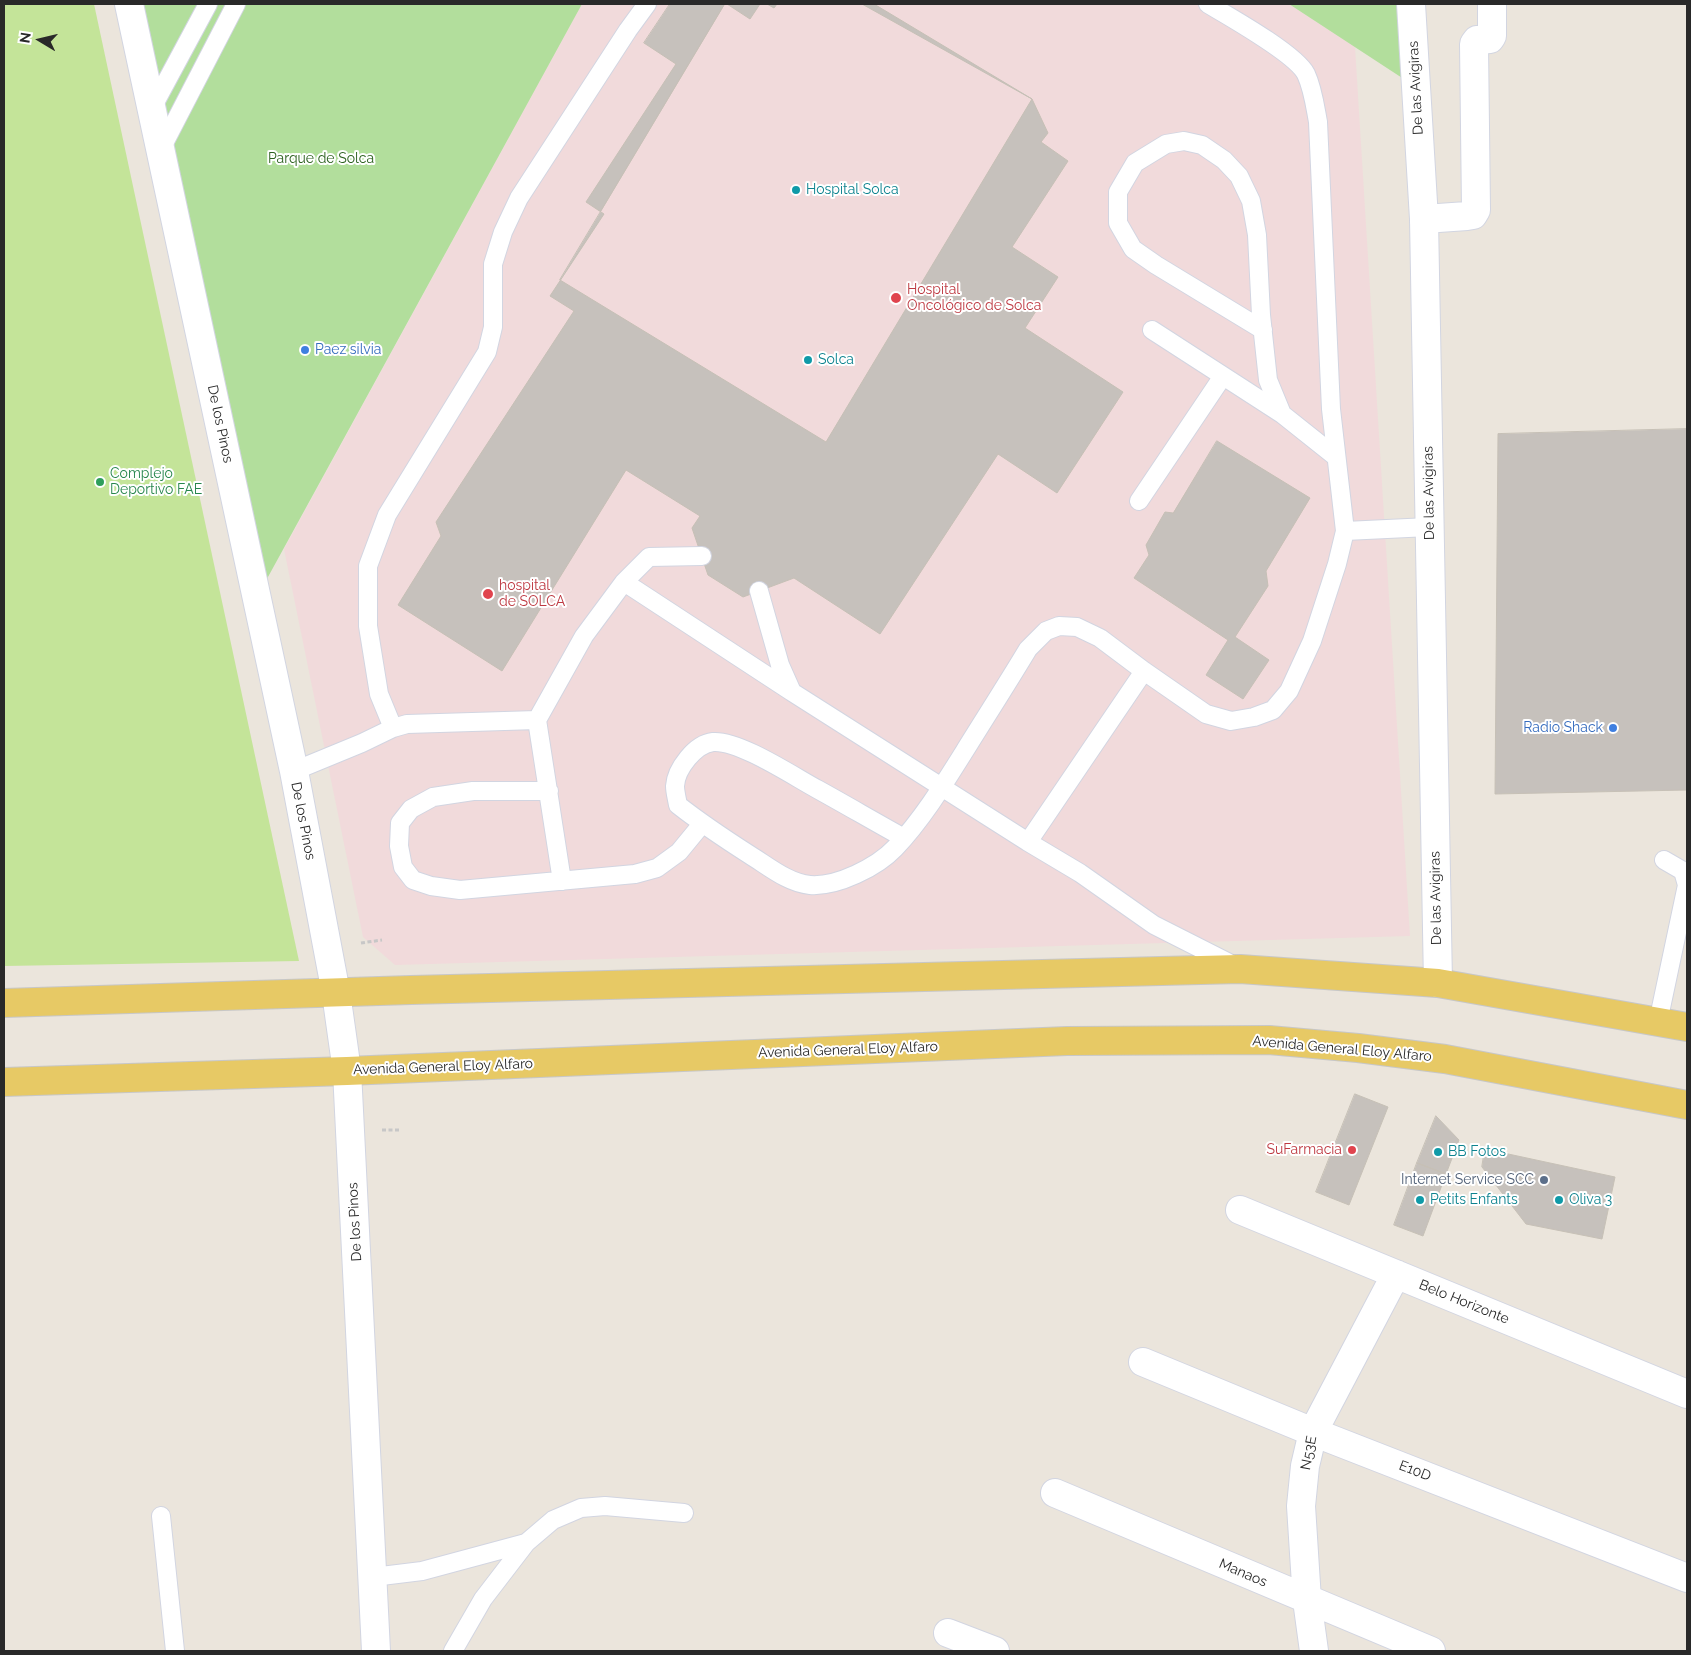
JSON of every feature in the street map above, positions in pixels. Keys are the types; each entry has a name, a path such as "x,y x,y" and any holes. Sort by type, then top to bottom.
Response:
{"main road":[{"path":"4,1003 1240,969 1438,982 1687,1027"},
{"name":"Avenida General Eloy Alfaro","path":"4,1082 347,1071 1067,1041 1270,1040 1358,1048 1445,1059 1687,1104"}],"street":[{"name":"De los Pinos","path":"129,4 294,771 336,993 347,1071 376,1651"},
{"name":"De las Avigiras","path":"1411,4 1424,219 1438,982"},
{"path":"1424,219 1467,216 1473,214 1476,210 1474,44 1477,40 1490,39 1492,36 1492,4"},
{"name":"Belo Horizonte","path":"1240,1210 1687,1394"},
{"name":"N53E","path":"1314,1651 1307,1600 1301,1506 1305,1466 1313,1432 1396,1274"},
{"name":"E10D","path":"1143,1362 1313,1432 1687,1578"},
{"name":"Manaos","path":"1055,1493 1431,1651"},
{"path":"948,1633 996,1651"}],"lane":[{"path":"152,110 208,4"},
{"path":"161,149 233,8 216,4"},
{"path":"394,728 379,694 374,665 368,626 368,566 387,514 487,352 493,327 493,264 503,232 519,198 628,30 647,4"},
{"path":"904,838 748,752 728,744 713,742 702,745 692,754 679,772 675,786 678,806 702,824 783,876 809,885 830,884 872,866 894,849 904,838 942,787 1028,649 1046,631 1059,626 1077,627 1100,638 1206,714 1231,721 1254,717 1273,710 1289,691 1312,641 1337,564 1344,531 1331,409 1318,122 1312,89 1305,72 1291,57 1208,4"},
{"path":"1263,330 1133,249 1118,224 1118,192 1135,164 1166,144 1184,141 1202,145 1224,160 1239,176 1251,201 1257,235 1268,380 1282,414"},
{"path":"1152,330 1282,414 1336,457"},
{"path":"1138,501 1223,376"},
{"path":"1344,531 1429,527"},
{"path":"562,881 537,720 584,636 624,582 649,557 702,556"},
{"path":"624,582 792,692 1080,873 1154,925 1240,969"},
{"path":"759,591 780,665 792,692"},
{"path":"1028,842 1144,671"},
{"path":"294,771 407,724 537,720"},
{"path":"549,791 473,792 433,798 411,809 400,823 399,846 403,867 413,880 431,886 460,890 635,874 657,868 679,852 702,824"},
{"path":"1658,1022 1686,885 1683,871 1664,860"},
{"path":"453,1651 483,1599 526,1543 553,1520 581,1508 605,1506 684,1513"},
{"path":"160,1516 175,1651"},
{"path":"373,1578 422,1571 526,1543"}],"shaded area":[{"name":"Hospital Oncológico de Solca","path":"582,4 1289,4 1355,47 1410,936 395,965 363,937 284,549"}],"green space":[{"name":"Complejo Deportivo FAE","path":"4,4 94,4 299,961 4,966"},
{"name":"Parque de Solca","path":"129,4 582,4 257,597"},
{"path":"1289,4 1411,4 1416,87"}],"building":[{"name":"Solca","path":"670,4 727,4 750,19 760,4 767,4 774,8 777,4 862,4 1032,99 1048,133 1041,142 1068,161 1012,247 1058,277 1025,328 1123,392 1057,493 998,454 880,634 794,578 743,597 708,575 692,528 700,516 626,470 502,671 398,605 441,536 436,522 574,311 550,296 604,214 586,202 676,64 644,43"},
{"name":"Hospital Solca","path":"725,4 874,4 1032,99 826,442 560,280"},
{"path":"1687,429 1687,790 1495,794 1498,434"},
{"path":"1217,441 1310,498 1266,571 1268,586 1235,637 1269,660 1243,699 1206,675 1228,640 1134,578 1149,555 1146,545 1165,512 1173,513"},
{"name":"SuFarmacia","path":"1355,1094 1388,1107 1349,1205 1316,1192"},
{"name":"BB Fotos","path":"1436,1116 1459,1140 1446,1174 1417,1163"},
{"name":"Oliva 3","path":"1485,1149 1615,1177 1602,1239 1526,1224 1482,1167"},
{"name":"Petits Enfants","path":"1417,1163 1446,1174 1423,1236 1394,1225"}],"place":[{"name":"Hospital Solca","path":"796,190"},
{"name":"Hospital Oncológico de Solca","path":"896,298"},
{"name":"Paez silvia","path":"305,350"},
{"name":"Solca","path":"808,360"},
{"name":"Complejo Deportivo FAE","path":"100,482"},
{"name":"hospital de SOLCA","path":"488,594"},
{"name":"Radio Shack","path":"1613,728"},
{"name":"SuFarmacia","path":"1352,1150"},
{"name":"BB Fotos","path":"1438,1152"},
{"name":"Internet Service SCC","path":"1544,1180"},
{"name":"Petits Enfants","path":"1420,1200"},
{"name":"Oliva 3","path":"1559,1200"}]}
